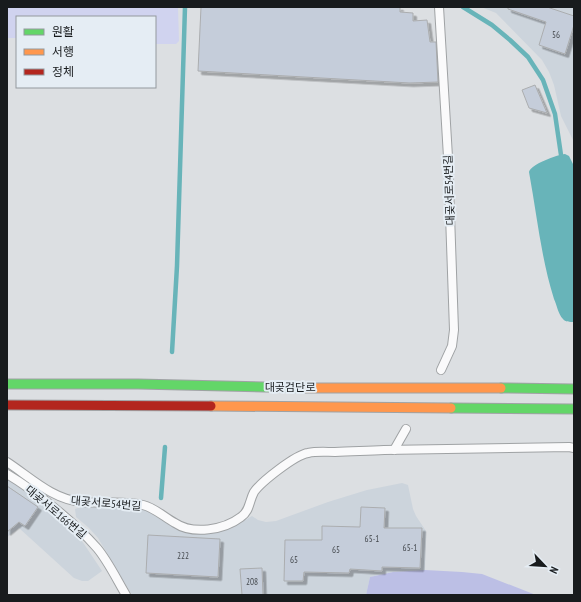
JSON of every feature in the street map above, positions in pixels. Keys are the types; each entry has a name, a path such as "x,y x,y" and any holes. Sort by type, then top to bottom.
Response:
{"main road":[{"name":"대곶검단로","path":"7,384 146,384 284,388 398,387 574,389"},
{"name":"대곶검단로","path":"7,405 574,409"}],"lane":[{"name":"대곶서로54번길","path":"439,7 448,157 454,330 452,346 441,370"},
{"path":"394,450 406,429"},
{"name":"대곶서로54번길","path":"7,462 46,489 63,498 82,502 134,503 145,505 157,511 182,528 201,530 223,525 241,517 246,513 254,492 258,487 283,466 306,453 394,450 574,448"},
{"name":"대곶서로166번길","path":"7,474 53,507 78,528 98,549 126,595"}],"shaded area":[{"path":"7,7 178,7 179,41 176,44 156,44 156,16 16,16 16,38 7,38"},
{"path":"481,7 574,7 574,142 561,116 554,85 542,60 496,13"},
{"path":"565,154 569,156 574,166 574,322 566,321 561,317 554,299 542,252 529,172 539,163"},
{"path":"7,477 76,534 102,571 88,581 82,581 74,578 19,528 7,537"},
{"path":"402,483 408,485 413,509 426,531 425,570 393,572 370,577 366,595 132,595 98,538 76,517 75,509 81,507 132,507 153,513 184,532 211,533 230,529 252,516 258,520 266,522 276,521 328,502 367,490"},
{"path":"425,570 482,574 536,595 366,595 370,577 393,572"}],"building":[{"path":"201,7 400,7 400,12 413,13 413,21 427,20 430,42 436,42 438,82 410,83 198,71"},
{"path":"508,7 547,7 574,16 574,25 565,54 539,45 546,22 508,9"},
{"path":"535,85 547,113 529,108 522,90"},
{"path":"7,486 38,507 25,526 19,522 7,532"},
{"path":"361,507 385,508 384,528 422,528 420,568 382,567 382,571 350,569 349,573 304,572 303,581 284,581 285,540 322,540 322,526 360,527"},
{"path":"148,535 220,539 218,577 146,573"},
{"path":"262,568 263,595 242,595 240,569"}],"waterway":[{"path":"172,352 177,266 185,7"},
{"path":"463,7 492,25 528,57 543,80 555,114 561,155"},
{"path":"161,498 165,447"}],"traffic: fast":[{"path":"7,384 138,384 304,388"},
{"path":"501,388 574,389"},
{"path":"451,408 574,409"}],"traffic: slow":[{"path":"304,388 501,388"},
{"path":"211,406 451,408"}],"traffic: jam":[{"path":"7,405 211,406"}]}
